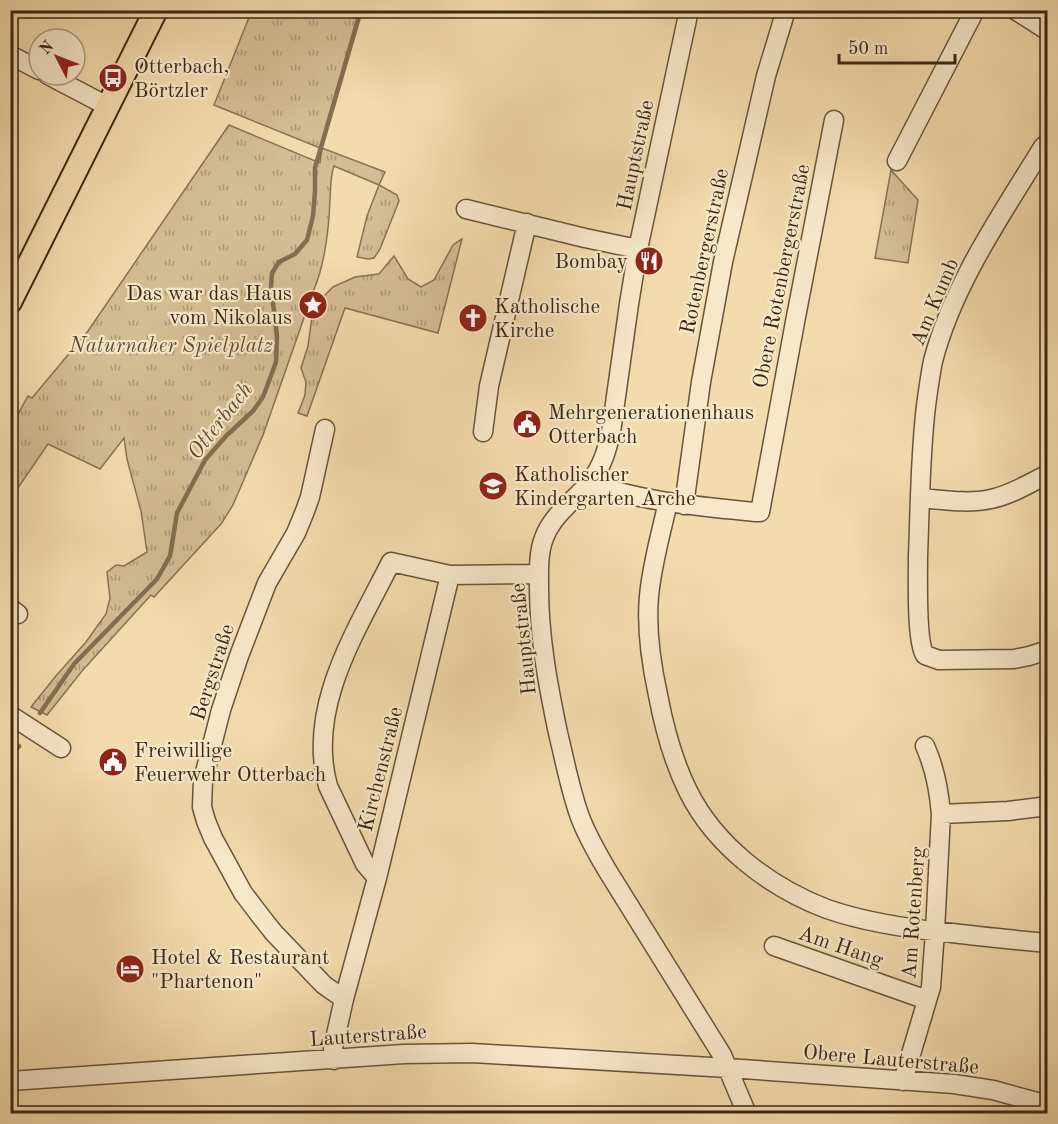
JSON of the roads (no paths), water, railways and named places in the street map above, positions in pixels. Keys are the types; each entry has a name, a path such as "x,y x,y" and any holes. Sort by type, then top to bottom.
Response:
{"main road":[{"path":"10,302 17,274 109,107 156,10"}],"street":[{"name":"Hauptstraße","path":"688,10 638,249 608,449 597,472 556,517 543,541 538,574 540,633 552,703 580,818 607,870 708,1032 728,1068 747,1113"},
{"name":"Rotenbergerstraße","path":"786,10 766,76 723,262 676,503 655,559 649,597 650,650 667,733 682,778 696,806 719,836 762,874 801,897 827,909 897,927 1047,943"},
{"path":"897,161 975,10"},
{"path":"1015,10 1047,31"},
{"path":"10,55 27,64"},
{"path":"71,87 109,107"},
{"name":"Obere Rotenbergerstraße","path":"676,503 760,512 834,120"},
{"name":"Am Kumb","path":"1047,143 1011,198 967,275 953,304 933,362 922,443 918,566 919,633 923,652 932,658 939,660 1014,659 1047,650"},
{"path":"466,209 638,249"},
{"path":"483,432 489,386 527,223"},
{"name":"Bergstraße","path":"325,429 305,511 296,533 267,583 221,710 203,780 202,807 213,838 253,907 274,933 324,985 344,999"},
{"path":"920,498 955,501 991,499 1012,492 1047,474"},
{"path":"589,483 613,491 676,503"},
{"path":"377,878 365,864 328,786 322,755 325,716 338,670 391,562 450,575 538,574"},
{"name":"Kirchenstraße","path":"334,1060 333,1048 344,999 377,878 450,575"},
{"path":"10,716 61,748"},
{"name":"Am Rotenberg","path":"903,1081 933,972 942,814 935,775 925,746"},
{"path":"942,814 1008,811 1047,806"},
{"name":"Am Hang","path":"774,946 927,1000"},
{"name":"Lauterstraße","path":"10,1081 404,1054 472,1053 728,1068"},
{"name":"Obere Lauterstraße","path":"728,1068 954,1084 993,1090 1047,1105"}],"waterway":[{"name":"Otterbach","path":"40,713 74,664 157,579 170,556 177,513 205,460 253,411 263,397 276,362 277,337 271,286 272,273 279,262 295,254 307,240 313,216 315,168 361,10"},
{"name":"Otterbach","path":"10,757 19,746"}],"place":[{"name":"Otterbach, Börtzler","path":"113,78"},
{"name":"Bombay","path":"649,261"},
{"name":"Das war das Haus vom Nikolaus","path":"313,305"},
{"name":"Katholische Kirche","path":"473,318"},
{"name":"Mehrgenerationenhaus Otterbach","path":"527,424"},
{"name":"Katholischer Kindergarten Arche","path":"493,486"},
{"name":"Freiwillige Feuerwehr Otterbach","path":"113,762"},
{"name":"Hotel & Restaurant \"Phartenon\"","path":"130,969"}],"park label":[{"name":"Naturnaher Spielplatz","path":"171,345"}]}
